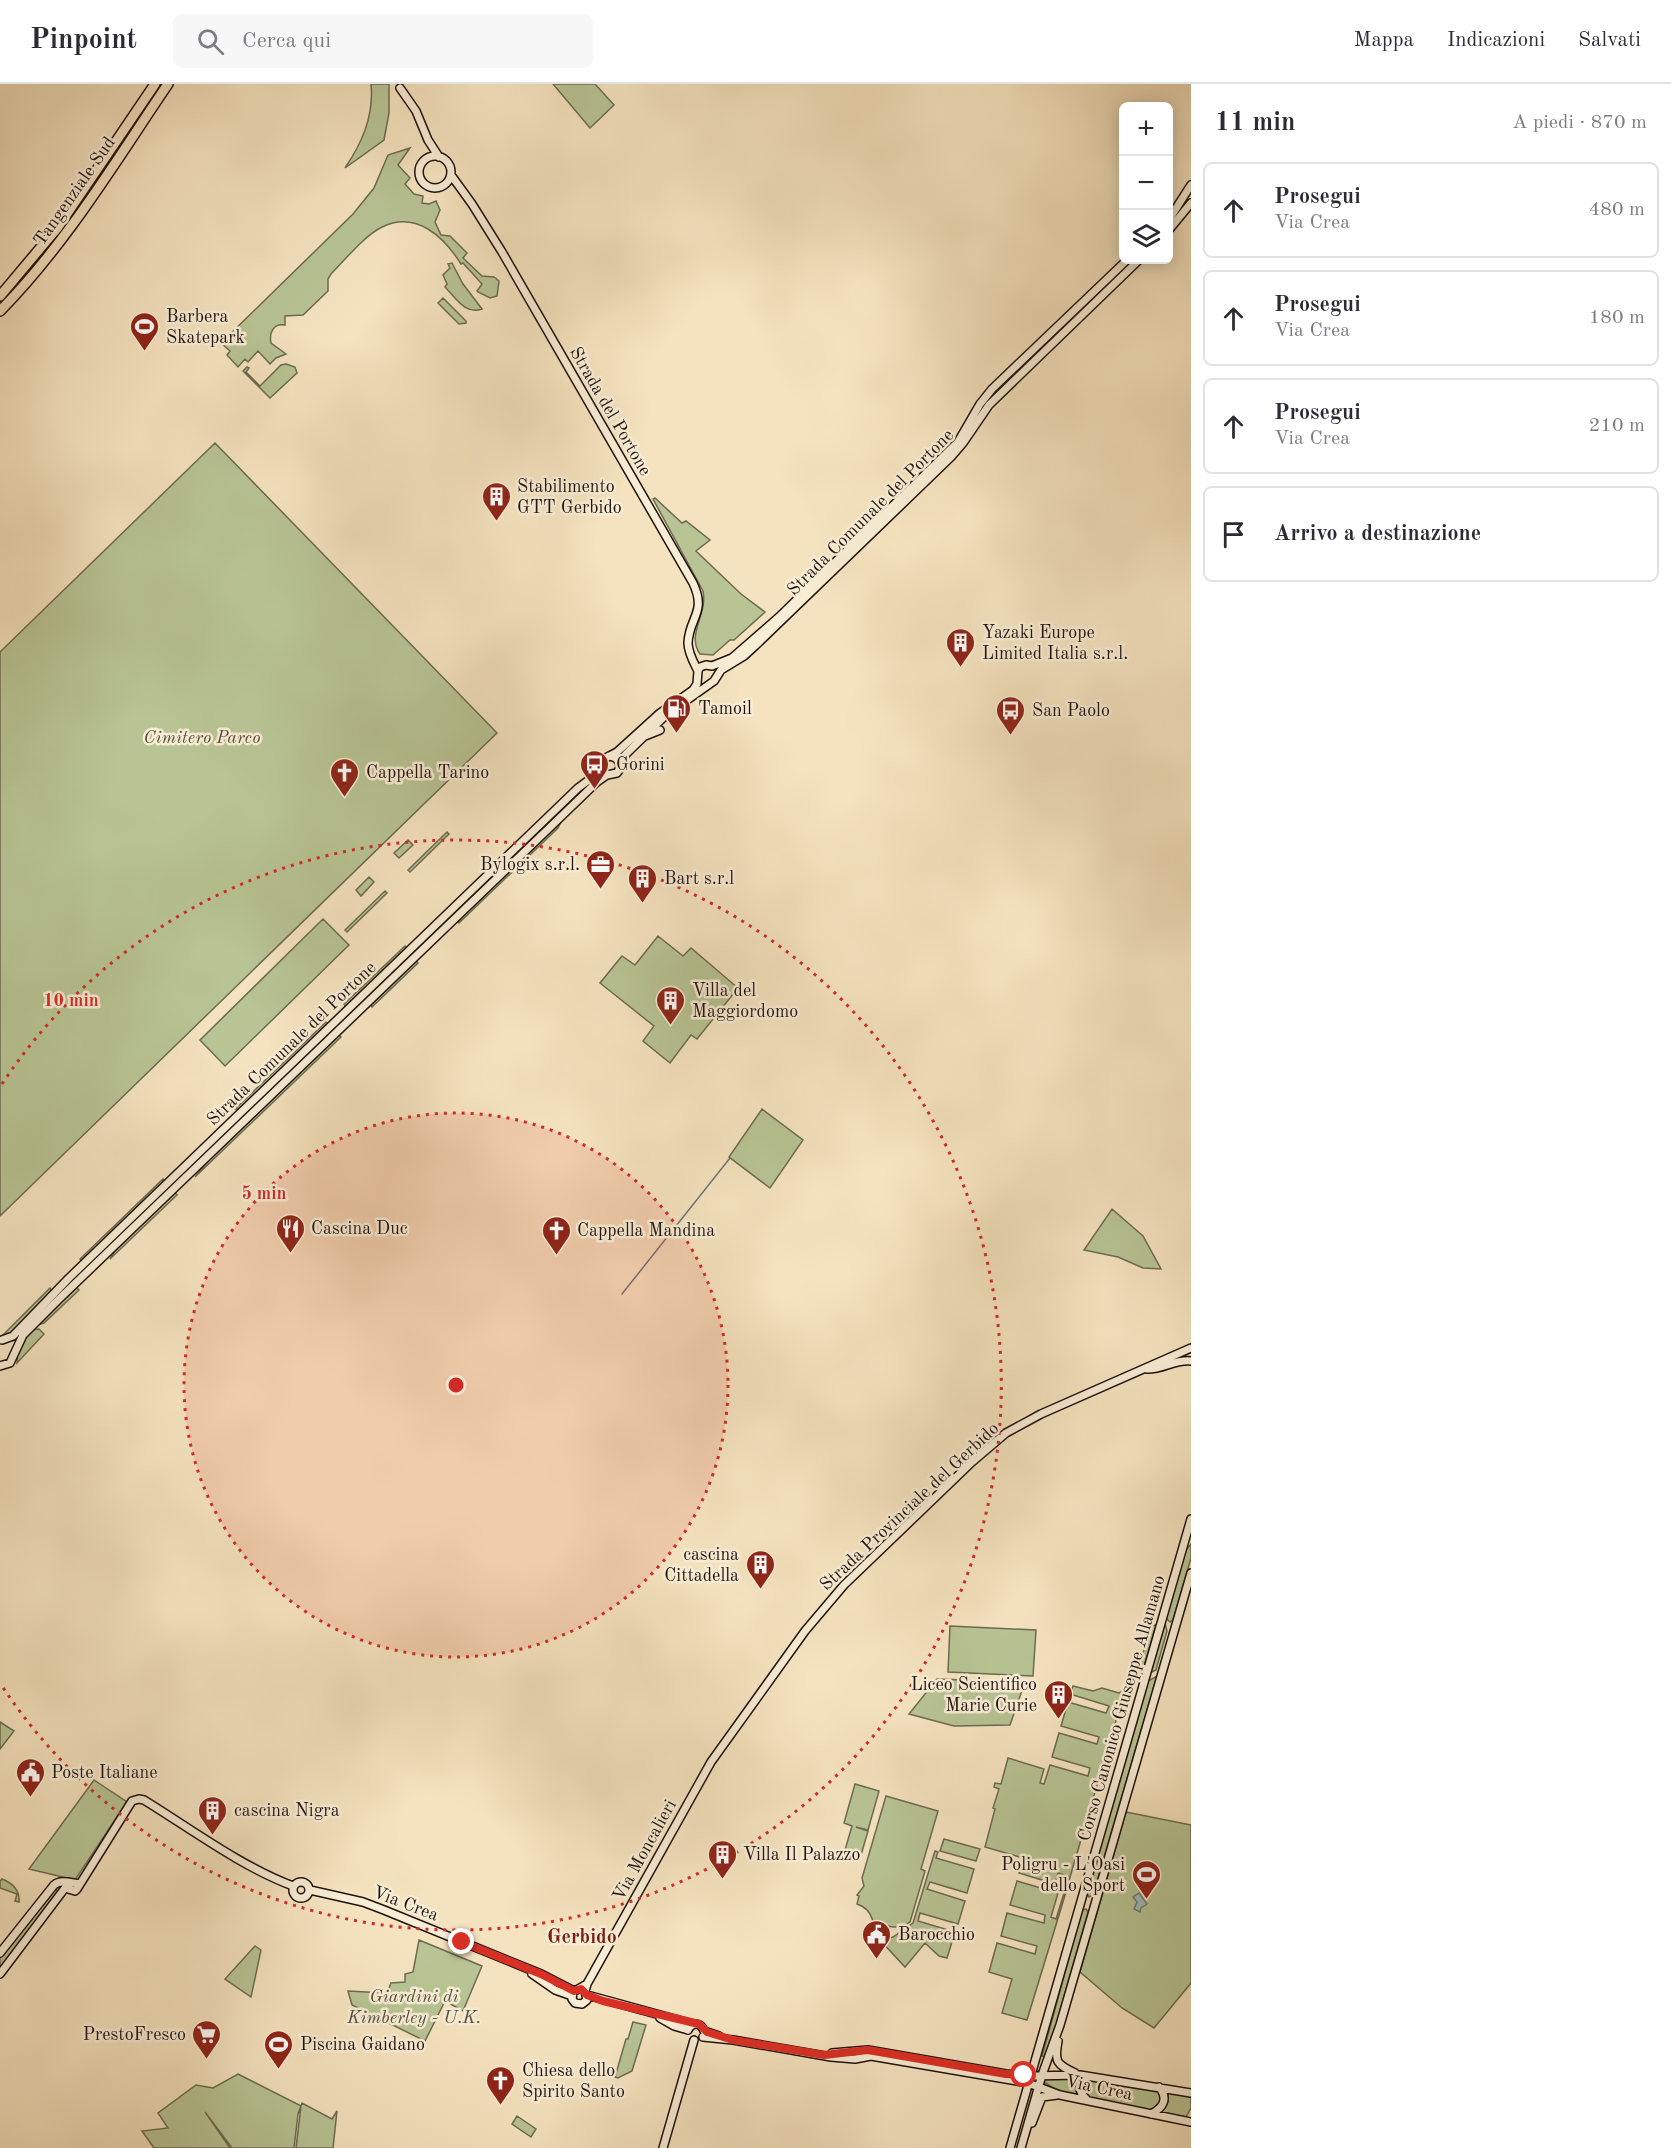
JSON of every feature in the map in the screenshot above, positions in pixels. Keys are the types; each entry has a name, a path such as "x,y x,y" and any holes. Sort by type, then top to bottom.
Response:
{"highway":[{"name":"Tangenziale Sud","path":"0,296 58,227 156,84"},
{"name":"Tangenziale Sud","path":"0,311 39,269 71,228 168,84"}],"street":[{"path":"400,88 416,111 428,140 439,157 449,164 451,175 445,185"},
{"path":"428,140 418,175 423,184 432,189 445,185 460,190"},
{"path":"424,160 439,157"},
{"name":"Strada del Portone","path":"451,175 502,252 693,583 699,602 688,641 691,656"},
{"path":"1173,212 1191,185"},
{"path":"1173,225 1191,203"},
{"name":"Strada Comunale del Portone","path":"1,1340 13,1336 83,1263 585,782 597,774 603,760 617,752 660,712 693,690 698,674 709,665 732,658 772,623 938,462 961,437 980,404 992,389 1123,264"},
{"name":"Strada Comunale del Portone","path":"0,1366 10,1363 14,1350 23,1335 82,1277 553,824 597,782 608,775 617,773 626,754 643,736 666,715 714,681 721,670 744,656 951,457 989,405 1135,264"},
{"path":"691,656 716,669 716,676"},
{"path":"691,656 702,682 708,684"},
{"path":"643,736 660,730"},
{"path":"609,756 616,758 620,763"},
{"path":"601,767 608,775"},
{"path":"1,1340 8,1342 14,1350"},
{"name":"Strada Provinciale del Gerbido","path":"711,1762 824,1607 873,1556 987,1448 1028,1420 1191,1348"},
{"path":"1144,1368 1154,1370 1173,1362 1191,1361"},
{"name":"Corso Canonico Giuseppe Allamano","path":"1010,2148 1191,1519"},
{"name":"Corso Canonico Giuseppe Allamano","path":"1023,2148 1043,2072 1060,2025 1191,1574"},
{"name":"Via Moncalieri","path":"582,1992 711,1762"},
{"path":"0,1974 65,1888 75,1891 132,1801 139,1799 266,1874 293,1887"},
{"path":"302,1881 308,1885 309,1892 305,1897 298,1897 294,1894 293,1887 297,1882 302,1881"},
{"path":"0,1953 54,1885 61,1882 80,1884"},
{"name":"Via Crea","path":"309,1892 339,1896 384,1910 603,2001 691,2027 699,2024 704,2034 824,2055 868,2050 1006,2074 1028,2080 1060,2096 1191,2122"},
{"path":"1080,1903 1095,1907"},
{"path":"1060,2025 1056,2049 1057,2060 1063,2068 1080,2075"},
{"path":"691,2027 690,2038 694,2040"},
{"path":"663,2148 694,2040 704,2034"},
{"name":"Via Crea","path":"1028,2080 1049,2068 1072,2074 1191,2093"},
{"path":"1088,2101 1080,2094 1079,2086 1083,2079 1091,2076"},
{"path":"1151,2114 1164,2103 1164,2095 1159,2087"},
{"path":"1023,2148 1042,2097 1060,2096"}],"green space":[{"path":"371,84 389,84 389,113 384,140 345,168 366,129 371,107"},
{"path":"553,84 595,84 614,105 590,128"},
{"path":"410,148 398,165 410,178 405,184 414,194 423,196 422,203 429,204 436,201 440,210 435,222 441,235 450,236 467,253 463,258 482,276 494,277 499,281 497,296 490,298 478,292 482,284 463,263 461,264 446,244 428,229 406,222 394,223 375,231 355,249 331,274 328,279 328,291 303,315 285,316 285,325 275,327 271,343 286,354 276,358 270,364 258,351 248,362 245,359 238,367 227,355 230,351 221,343 353,214 374,188 388,155"},
{"path":"452,263 463,284 482,309 466,308 445,287 447,284 443,275 450,268 448,264"},
{"path":"443,298 466,323 459,324 438,303"},
{"path":"281,365 295,367 297,373 270,398 243,371 249,368 246,372 260,386"},
{"name":"Cimitero Parco","path":"215,443 497,733 0,1216 0,652"},
{"path":"655,498 682,523 686,521 710,540 696,551 741,594 765,612 734,640 730,640 713,655 700,654 696,646 696,631 703,608 703,591 653,499"},
{"path":"584,785 553,820 468,901 481,885"},
{"path":"563,818 558,828 458,922 467,910"},
{"path":"447,832 449,834 410,872 408,870"},
{"path":"408,840 413,845 399,858 394,853"},
{"path":"369,877 374,882 361,896 356,890"},
{"path":"385,891 387,893 347,932 345,930"},
{"path":"323,919 349,945 225,1066 200,1040"},
{"path":"658,936 683,956 691,948 738,988 697,1039 691,1035 670,1063 643,1041 654,1026 600,983 622,956 635,965"},
{"path":"405,946 401,954 346,1007 344,1004"},
{"path":"417,961 418,963 372,1007 371,1005 406,969"},
{"path":"326,1022 329,1024 241,1109 235,1109"},
{"path":"333,1028 335,1030 205,1156 216,1140"},
{"path":"338,1034 341,1037 195,1177 217,1150"},
{"path":"762,1109 803,1140 770,1188 729,1157"},
{"path":"163,1179 165,1182 83,1262 80,1259"},
{"path":"175,1192 177,1195 110,1259 117,1247"},
{"path":"1112,1209 1143,1236 1161,1269 1143,1268 1118,1257 1084,1250"},
{"path":"76,1287 79,1290 44,1323 37,1325"},
{"path":"50,1288 52,1291 11,1334 0,1338"},
{"path":"39,1329 44,1334 17,1363 18,1349 23,1340 32,1330"},
{"path":"1191,1544 1191,1558 1173,1620 1170,1622 1166,1618 1186,1550"},
{"path":"1165,1623 1167,1631 1156,1670 1150,1673"},
{"path":"1156,1625 1140,1680 1134,1683 1151,1626"},
{"path":"950,1626 1036,1630 1033,1676 948,1672"},
{"path":"1157,1676 1093,1895 1089,1897 1087,1894 1148,1681"},
{"path":"937,1679 1025,1682 1010,1725 954,1726 909,1714"},
{"path":"1073,1686 1093,1691 1102,1688 1119,1693 1125,1690 1066,1886 1068,1876 1058,1873 1055,1884 1019,1873 1023,1858 985,1847 999,1789 994,1787 995,1783 1001,1784 1008,1758 1044,1769 1040,1783 1044,1784 1050,1765 1088,1776 1090,1768 1052,1757 1059,1733 1097,1744 1099,1737 1061,1726 1068,1702 1106,1713 1109,1706 1070,1694"},
{"path":"0,1722 14,1731 0,1749"},
{"path":"94,1780 127,1802 75,1880 29,1869"},
{"path":"855,1784 879,1791 868,1830 856,1827 868,1831 861,1855 845,1850 852,1826 844,1823"},
{"path":"886,1796 938,1811 921,1869 925,1871 910,1922 896,1927 873,1921 867,1910 857,1904 859,1896 857,1895 864,1886 862,1878"},
{"name":"Poligru - L'Oasi dello Sport","path":"1126,1812 1191,1825 1191,1983 1154,2028 1122,2008 1080,1972"},
{"path":"944,1839 980,1849 976,1861 940,1851"},
{"path":"935,1851 938,1852 936,1858 974,1869 967,1893 930,1882 927,1889 965,1901 958,1924 920,1913 918,1921 955,1932 947,1958 939,1956 925,1943 905,1967 881,1941 893,1937 913,1923"},
{"path":"2,1879 15,1888 18,1894 19,1902 15,1901 17,1894 0,1888"},
{"path":"1017,1881 1058,1893 1051,1917 1056,1919 1065,1890 1066,1892 1027,2020 1002,2013 1012,1979 989,1972 997,1943 1035,1954 1037,1946 1001,1936 1007,1913 1044,1923 1045,1915 1010,1905"},
{"path":"54,1888 58,1894 0,1968 0,1956"},
{"path":"1086,1909 1088,1912 1056,2025 1044,2057 1042,2056 1082,1910"},
{"name":"Giardini di Kimberley - U.K.","path":"419,1940 482,1966 463,2011 445,2001 425,2041 352,2005 348,1991 387,1993 391,1983 405,1982 405,1974 413,1972"},
{"path":"255,1946 261,1950 251,1997 225,1979"},
{"path":"633,2022 646,2025 632,2071 618,2078 615,2077"},
{"path":"238,2074 301,2106 294,2148 232,2148 205,2112 230,2148 154,2148 142,2131 168,2128 158,2113 196,2085 213,2088"},
{"path":"1057,2077 1083,2077 1080,2096 1058,2091 1044,2082"},
{"path":"1089,2078 1155,2088 1160,2092 1162,2102 1154,2110 1150,2110 1087,2097 1081,2086"},
{"path":"1165,2092 1191,2094 1191,2108 1186,2117 1160,2112"},
{"path":"302,2103 332,2119 337,2111 333,2148 296,2148"},
{"path":"517,2116 536,2129 531,2137 512,2124"}],"water":[{"path":"1139,1893 1147,1904 1141,1908 1140,1912 1134,1909 1137,1902 1133,1897"}],"waterway":[{"path":"622,1294 730,1158"}],"place":[{"name":"Barbera Skatepark","path":"145,352"},
{"name":"Stabilimento GTT Gerbido","path":"496,522"},
{"name":"Yazaki Europe Limited Italia s.r.l.","path":"961,668"},
{"name":"Tamoil","path":"677,734"},
{"name":"San Paolo","path":"1011,736"},
{"name":"Gorini","path":"595,790"},
{"name":"Cappella Tarino","path":"345,798"},
{"name":"Bylogix s.r.l.","path":"601,890"},
{"name":"Bart s.r.l","path":"643,904"},
{"name":"Villa del Maggiordomo","path":"671,1026"},
{"name":"Cascina Duc","path":"290,1254"},
{"name":"Cappella Mandina","path":"556,1256"},
{"name":"cascina Cittadella","path":"760,1590"},
{"name":"Liceo Scientifico Marie Curie","path":"1058,1720"},
{"name":"Poste Italiane","path":"30,1798"},
{"name":"cascina Nigra","path":"213,1836"},
{"name":"Villa Il Palazzo","path":"722,1880"},
{"name":"Poligru - L'Oasi dello Sport","path":"1146,1900"},
{"name":"Barocchio","path":"877,1960"},
{"name":"PrestoFresco","path":"207,2060"},
{"name":"Piscina Gaidano","path":"279,2070"},
{"name":"Chiesa dello Spirito Santo","path":"501,2106"}],"district":[{"name":"Gerbido","path":"582,1936"}],"route":[{"path":"462,1942 541,1974 574,1991 581,1989 587,1995 603,2001 699,2024 704,2031 733,2040 824,2055 868,2050 1006,2074 1024,2075"}]}
